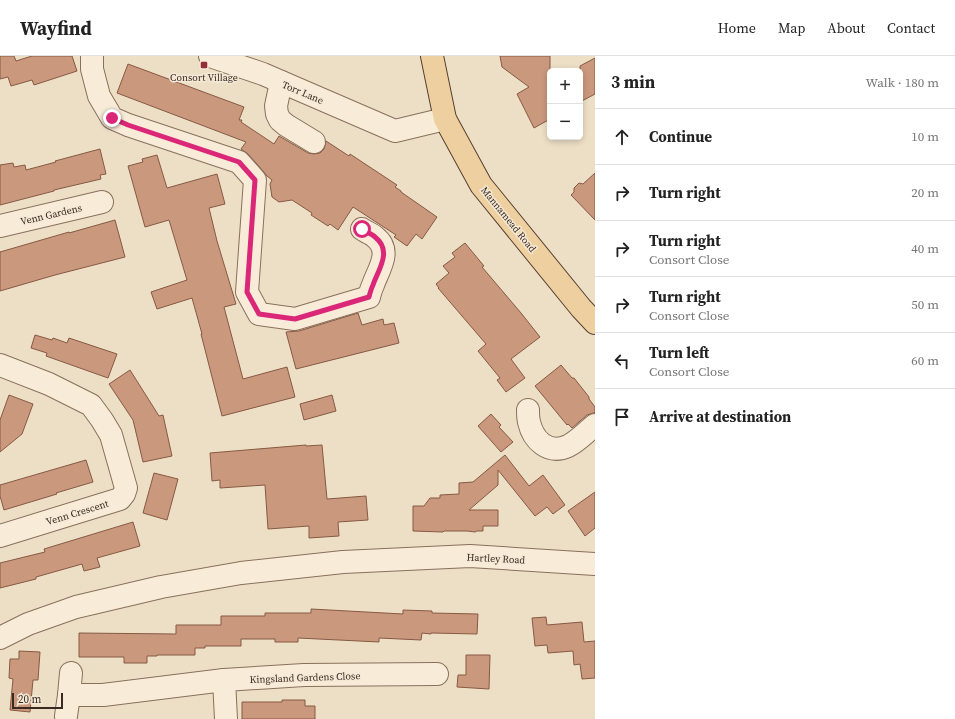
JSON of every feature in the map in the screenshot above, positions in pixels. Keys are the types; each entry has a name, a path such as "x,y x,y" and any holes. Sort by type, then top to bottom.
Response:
{"main road":[{"name":"Mannamead Road","path":"432,56 446,118 481,185 581,308 595,323"}],"street":[{"path":"92,56 92,69 99,96 112,118 128,125 239,162 255,180 247,292 259,314 295,319 369,297 379,273 384,252 382,244 376,237 362,229"},
{"name":"Torr Lane","path":"210,56 263,74 395,131 446,118"},
{"path":"281,82 276,106 277,114 280,120 314,142"},
{"name":"Venn Gardens","path":"0,226 102,202"},
{"name":"Venn Crescent","path":"0,365 49,384 91,405 111,435 126,488 120,499 0,536"},
{"path":"528,410 528,421 533,435 541,444 550,448 557,449 567,447 595,425"},
{"name":"Hartley Road","path":"0,638 28,624 76,607 162,587 241,573 343,562 470,556 595,564"},
{"name":"Kingsland Gardens Close","path":"71,673 68,705 103,695 224,680 304,675 386,684 437,674"},
{"path":"224,680 226,719"}],"building":[{"path":"0,56 14,56 16,61 32,56 72,56 77,71 34,85 32,80 11,86 8,77 0,79"},
{"path":"500,56 550,56 550,68 547,68 547,121 534,128 517,94 529,87 502,67"},
{"path":"595,58 595,94 583,100 583,68 580,68 580,66"},
{"path":"128,64 244,107 239,120 242,120 241,122 274,144 279,136 308,153 314,154 320,153 324,149 326,141 349,156 350,154 397,185 395,187 401,192 437,217 422,239 416,234 407,246 394,237 396,235 353,207 338,230 330,224 328,226 311,215 312,213 292,200 279,202 272,197 270,184 272,180 248,154 241,149 246,142 117,93"},
{"path":"100,149 106,174 100,175 101,179 0,205 0,165 13,163 14,167 25,165 26,170"},
{"path":"157,155 167,188 217,174 225,204 209,208 217,241 236,304 224,307 243,379 287,367 295,397 222,416 192,298 157,309 151,292 187,280 169,220 145,227 128,166 143,162 142,159"},
{"path":"595,173 595,220 571,195 574,192 574,188 579,183 583,184"},
{"path":"115,220 125,257 0,291 0,252"},
{"path":"465,243 484,266 482,267 540,337 511,359 525,378 506,392 497,380 500,378 478,351 486,344 436,284 449,273 443,266 455,257 452,253"},
{"path":"358,313 362,325 383,319 384,325 394,323 399,343 296,369 286,332 299,331"},
{"path":"35,335 52,340 53,338 67,343 69,338 117,354 108,378 46,356 47,353 31,348"},
{"path":"561,365 572,378 574,378 595,407 595,413 587,415 572,428 568,424 567,425 535,386"},
{"path":"130,370 159,416 163,415 172,456 143,462 133,420 109,384"},
{"path":"9,395 33,404 22,434 0,452 0,420"},
{"path":"332,395 336,411 304,420 300,404"},
{"path":"491,414 501,425 499,427 513,442 501,452 478,426"},
{"path":"322,445 327,499 366,496 368,520 338,522 339,536 309,538 309,526 268,529 265,485 220,488 220,480 212,481 210,453"},
{"path":"505,455 529,486 543,475 565,505 553,514 547,507 535,516 498,470 498,485 469,510 498,510 498,526 483,526 483,531 475,532 413,531 413,506 424,506 430,498 440,498 440,495 459,494 459,483 473,482"},
{"path":"86,460 93,482 4,510 0,496 0,485"},
{"path":"154,473 178,479 167,520 143,513"},
{"path":"595,492 595,528 585,536 568,511"},
{"path":"133,522 140,546 97,558 100,567 84,571 82,564 36,577 36,579 0,588 0,563 45,552 44,549"},
{"path":"311,609 403,614 403,610 432,611 432,613 478,614 477,634 422,633 421,640 379,638 379,642 298,638 298,642 275,642 275,639 241,639 241,646 205,646 205,648 195,648 195,655 147,656 147,663 124,663 124,657 79,657 79,633 176,634 176,625 221,625 221,616 265,616 265,613 311,613"},
{"path":"546,617 547,625 582,622 584,642 595,641 595,678 582,679 580,664 574,665 573,651 548,653 547,645 535,646 532,618"},
{"path":"19,651 40,652 38,680 33,680 30,712 10,710 13,679 9,678 10,659 19,659"},
{"path":"466,655 490,655 489,689 457,687 458,675 466,675"},
{"path":"282,700 305,700 305,706 315,706 315,719 242,719 242,702 282,702"}],"place":[{"name":"Consort Village","path":"204,65"}],"route":[{"path":"112,118 128,125 239,162 255,180 247,292 259,314 295,319 369,297 379,273 384,252 382,244 376,237 362,229"}]}
